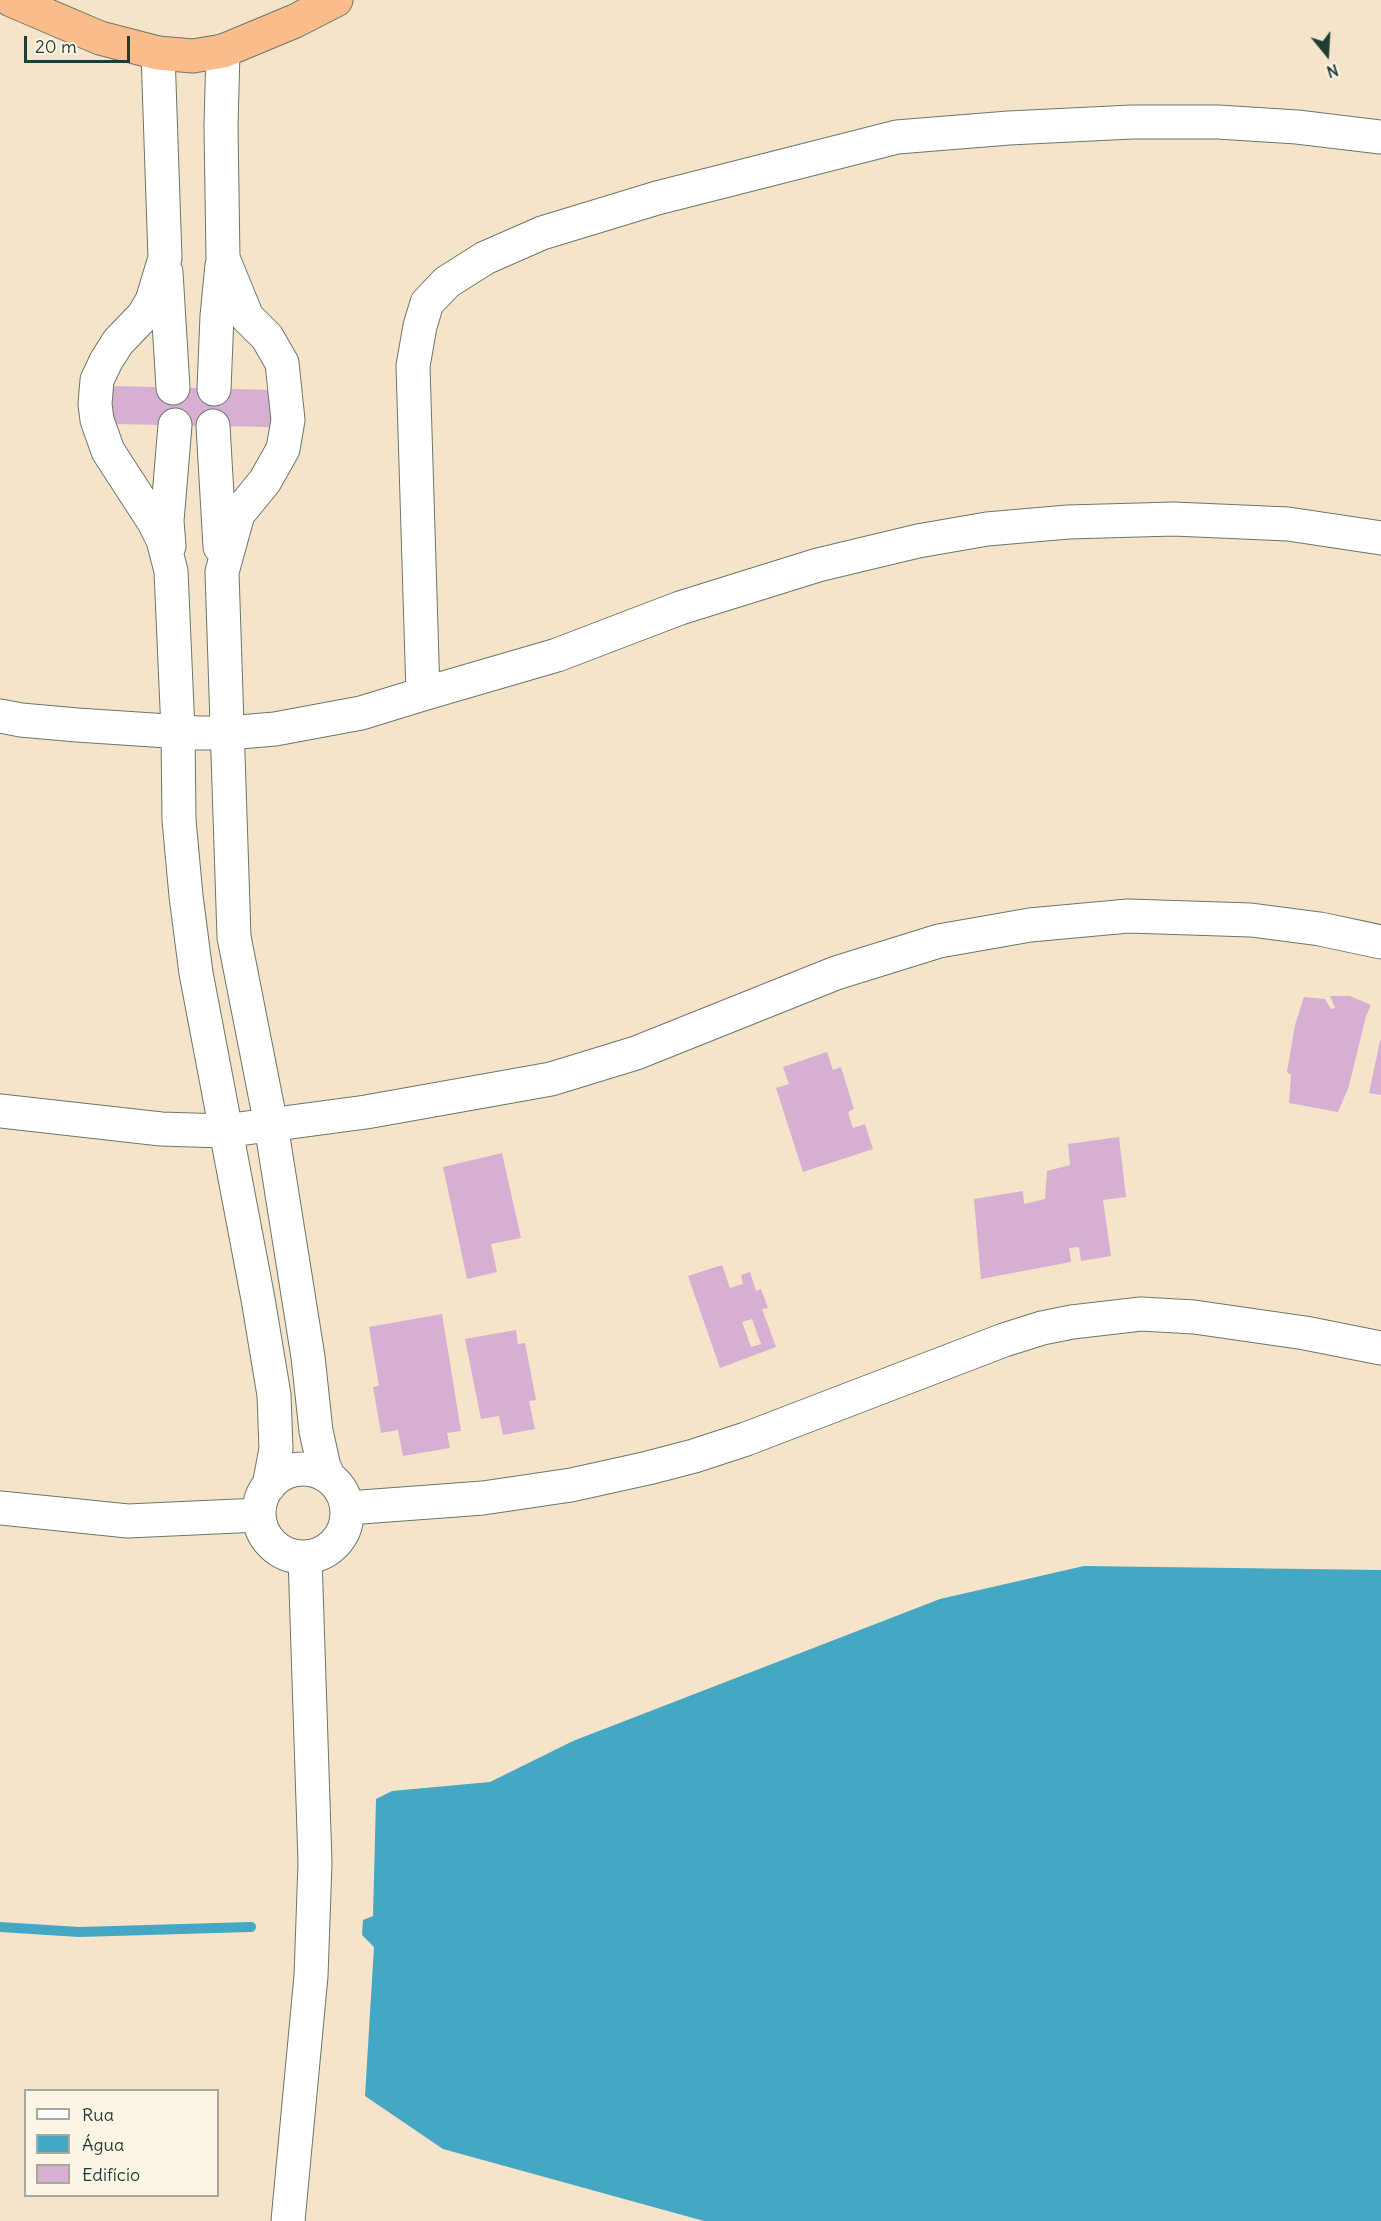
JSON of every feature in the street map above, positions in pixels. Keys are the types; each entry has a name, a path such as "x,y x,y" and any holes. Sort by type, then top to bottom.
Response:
{"highway":[{"path":"11,0 100,38 158,53 193,56 223,51 295,21 336,0"}],"street":[{"path":"214,389 232,316 235,292 223,258 221,126 223,51"},
{"path":"158,53 165,258 157,289 157,316 173,388"},
{"path":"423,694 413,366 415,347 427,303 447,282 485,258 542,233 657,198 897,137 1009,128 1132,122 1218,122 1297,127 1381,137"},
{"path":"157,316 232,316 267,337 282,363 288,420 284,449 265,481 229,515 160,522 108,451 97,420 95,404 97,380 118,342 157,316"},
{"path":"174,425 160,522 171,571 178,731 179,820 186,896 196,973 274,1395 276,1449 264,1500 262,1528 279,1550 291,1556 305,1557 319,1555 332,1548 342,1536 347,1523 348,1508 344,1496 324,1467 316,1431 308,1357 271,1125 234,937 222,572 229,515 213,426"},
{"path":"0,716 21,720 227,733 275,729 361,713 557,655 680,608 818,566 918,541 987,529 1068,522 1174,519 1288,524 1381,538"},
{"path":"0,1111 161,1129 224,1131 366,1113 551,1079 636,1053 848,970 939,941 1030,925 1128,916 1251,920 1320,929 1381,942"},
{"path":"348,1508 483,1498 571,1485 648,1468 746,1439 1004,1340 1042,1328 1072,1322 1141,1314 1194,1317 1305,1333 1381,1348"},
{"path":"0,1508 128,1521 264,1500 279,1477 291,1471 304,1469 317,1471 329,1477"},
{"path":"288,2221 311,1976 315,1863 305,1557"}],"water":[{"path":"1084,1566 1381,1570 1381,2221 704,2221 443,2149 365,2096 374,1947 362,1935 363,1920 373,1916 376,1799 392,1791 490,1782 573,1741 940,1599"}],"building":[{"path":"112,386 274,390 270,427 113,424"},
{"path":"1330,996 1350,996 1371,1005 1366,1016 1349,1086 1338,1112 1289,1103 1291,1075 1287,1072 1295,1025 1304,997 1325,999 1331,1009 1335,1008"},
{"path":"1381,1041 1381,1095 1369,1093"},
{"path":"827,1052 833,1070 841,1067 854,1109 848,1112 853,1128 865,1124 873,1149 803,1172 776,1088 789,1084 783,1067"},
{"path":"1119,1137 1126,1197 1103,1200 1111,1256 1081,1261 1079,1247 1069,1248 1071,1262 981,1279 974,1199 1023,1191 1024,1204 1045,1199 1047,1171 1070,1165 1068,1144"},
{"path":"502,1153 521,1238 491,1244 497,1272 467,1279 443,1167"},
{"path":"722,1265 730,1288 743,1284 741,1275 750,1272 756,1291 761,1289 768,1308 762,1309 776,1347 720,1368 688,1276","holes":["752,1319 761,1344 751,1347 742,1322"]},
{"path":"442,1314 461,1431 447,1433 450,1448 403,1456 398,1430 381,1433 373,1387 379,1386 369,1327"},
{"path":"516,1330 518,1344 525,1343 536,1400 529,1401 535,1429 503,1435 499,1416 481,1419 465,1339"}],"waterway":[{"path":"0,1927 79,1932 251,1927"}]}
